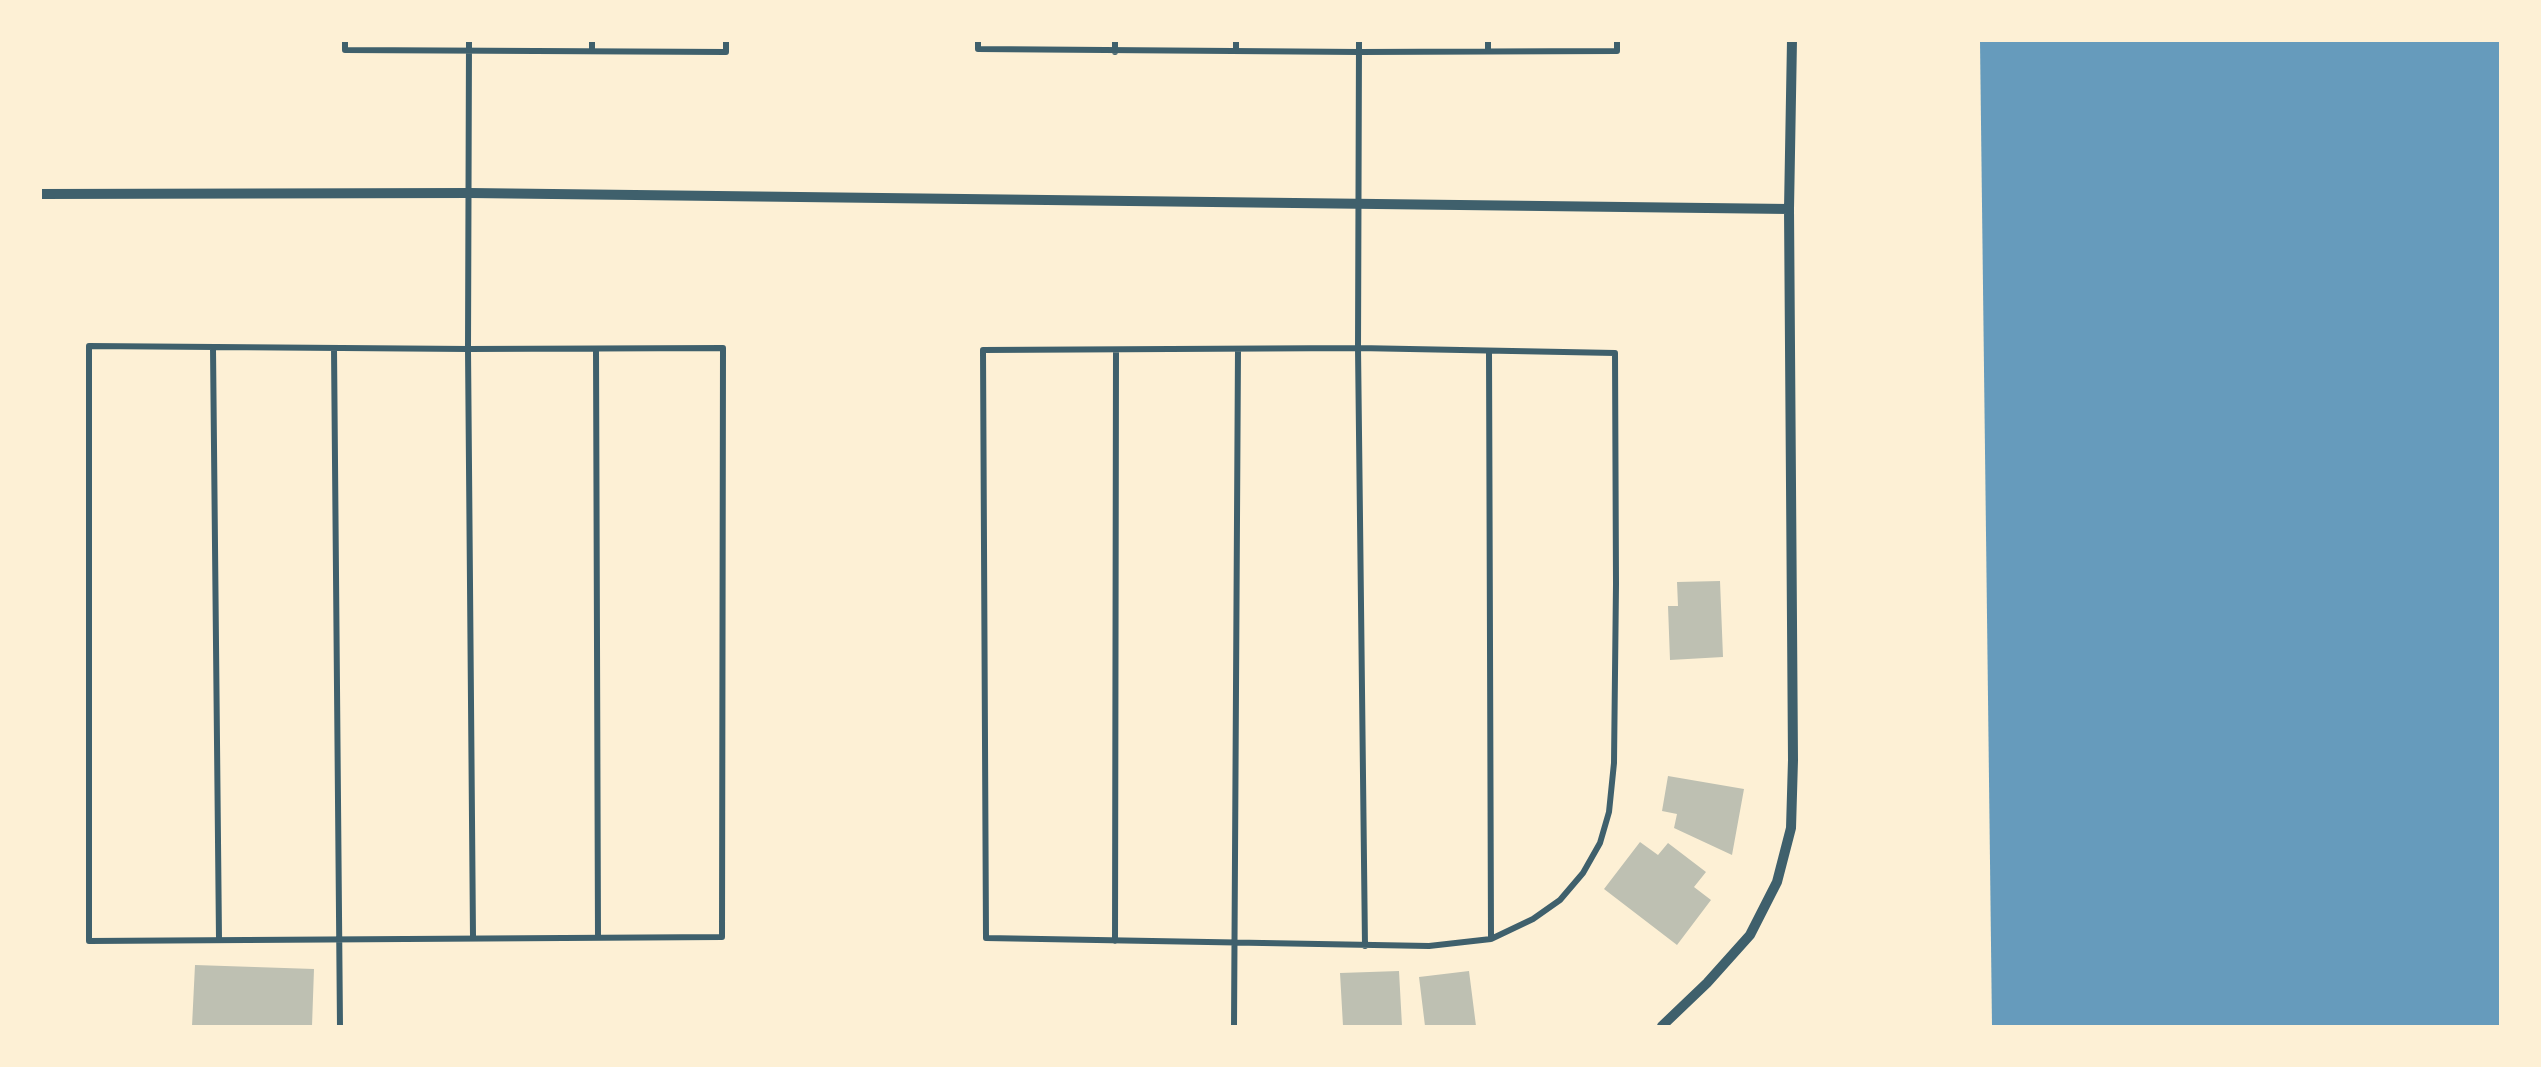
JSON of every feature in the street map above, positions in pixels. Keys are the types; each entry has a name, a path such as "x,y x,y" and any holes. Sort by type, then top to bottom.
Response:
{"street":[{"path":"345,40 345,50 726,52 726,40"},
{"path":"469,40 468,349 473,937"},
{"path":"592,40 592,51"},
{"path":"978,40 978,50 1115,52 1617,51 1617,40"},
{"path":"1115,40 1115,52"},
{"path":"1236,40 1236,51"},
{"path":"1359,40 1358,348 1365,946"},
{"path":"1488,40 1488,51"},
{"path":"1662,1026 1750,935 1777,882 1791,828 1793,748 1789,209 1792,40"},
{"path":"40,194 470,193 1789,209"},
{"path":"89,346 334,348 723,348 722,937 89,940 89,346"},
{"path":"213,348 219,939"},
{"path":"334,348 340,1026"},
{"path":"1358,348 1615,354 1614,763 1609,812 1600,843 1583,873 1560,900 1533,919 1491,939 1429,946 1365,946 986,938 983,351 1238,349 1358,348"},
{"path":"596,349 598,938"},
{"path":"1234,1026 1238,349"},
{"path":"1115,941 1116,350"},
{"path":"1489,352 1491,939"}],"water":[{"path":"1980,41 2500,41 2500,1026 1992,1026"}],"building":[{"path":"1720,581 1723,657 1670,660 1668,606 1678,606 1677,582"},
{"path":"1668,776 1744,789 1732,855 1674,828 1677,814 1662,811"},
{"path":"1640,842 1658,855 1668,843 1706,872 1694,887 1711,900 1677,945 1604,889"},
{"path":"195,965 314,969 312,1026 192,1026"},
{"path":"1399,971 1402,1026 1343,1026 1340,973"},
{"path":"1469,971 1476,1026 1425,1026 1419,977"}]}
